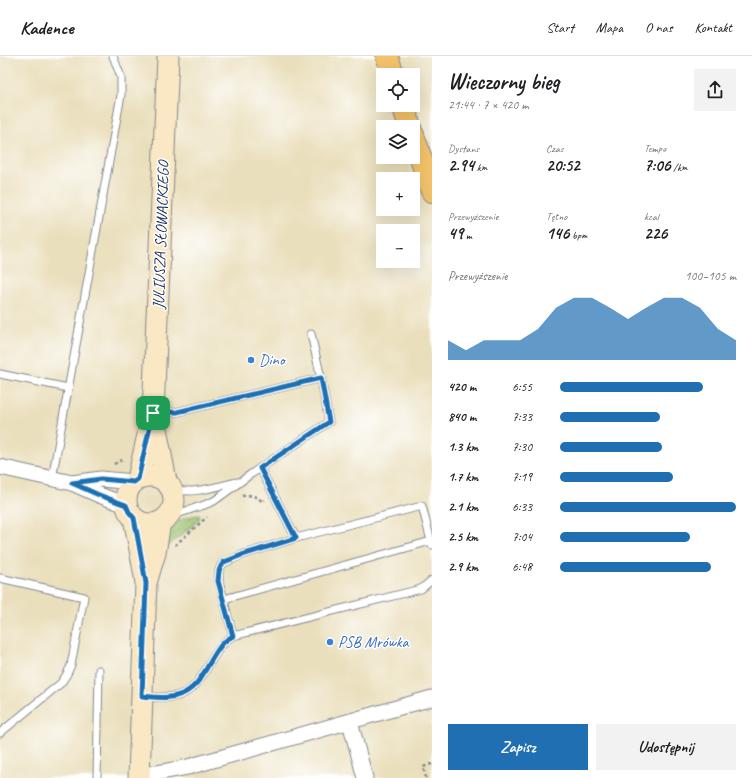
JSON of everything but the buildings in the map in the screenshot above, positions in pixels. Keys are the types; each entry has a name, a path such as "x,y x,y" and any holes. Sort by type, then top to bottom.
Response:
{"main road":[{"path":"387,56 391,68"},
{"path":"420,156 432,191"}],"street":[{"name":"JULIUSZA SŁOWACKIEGO","path":"136,481 153,413 168,56"},
{"name":"JULIUSZA SŁOWACKIEGO","path":"153,413 169,485"},
{"path":"0,467 72,483 130,511 140,522 146,524 164,519"},
{"path":"146,583 164,519 172,510 174,503 174,496 169,485 155,476 144,477 136,481 129,489 126,496 146,583 142,696 143,775 187,772 432,698"},
{"path":"72,483 101,479 136,481"},
{"path":"350,722 365,778"}],"lane":[{"path":"52,479 121,95 121,77 113,56"},
{"path":"164,519 214,501 329,422 311,334"},
{"path":"0,374 68,388"},
{"path":"153,413 177,412 321,378"},
{"path":"260,468 296,538"},
{"path":"169,485 182,491 201,490 240,482"},
{"path":"224,599 431,543 422,506 296,538 224,562 218,575 218,581 233,636"},
{"path":"0,578 84,597 71,665 67,674 61,683 0,733"},
{"path":"142,696 177,696 188,691 204,674 223,644 233,636 421,589 432,580"},
{"path":"98,778 99,670"}],"path":[{"path":"237,499 250,495 262,501 274,495"},
{"path":"174,546 210,514"},
{"path":"426,778 423,767 432,764"}],"green space":[{"path":"200,515 199,520 167,547 163,547 168,533 180,520"}],"place":[{"name":"Dino","path":"251,360"},
{"name":"PSB Mrówka","path":"330,642"}],"route":[{"path":"321,378 329,422 260,468 296,538 232,558 224,562 219,571 218,581 233,636 223,644 196,684 188,691 177,696 167,697 142,696 146,583 139,552 134,518 126,505 72,483 101,479 134,482 138,479 153,413 177,412 321,378"}]}
